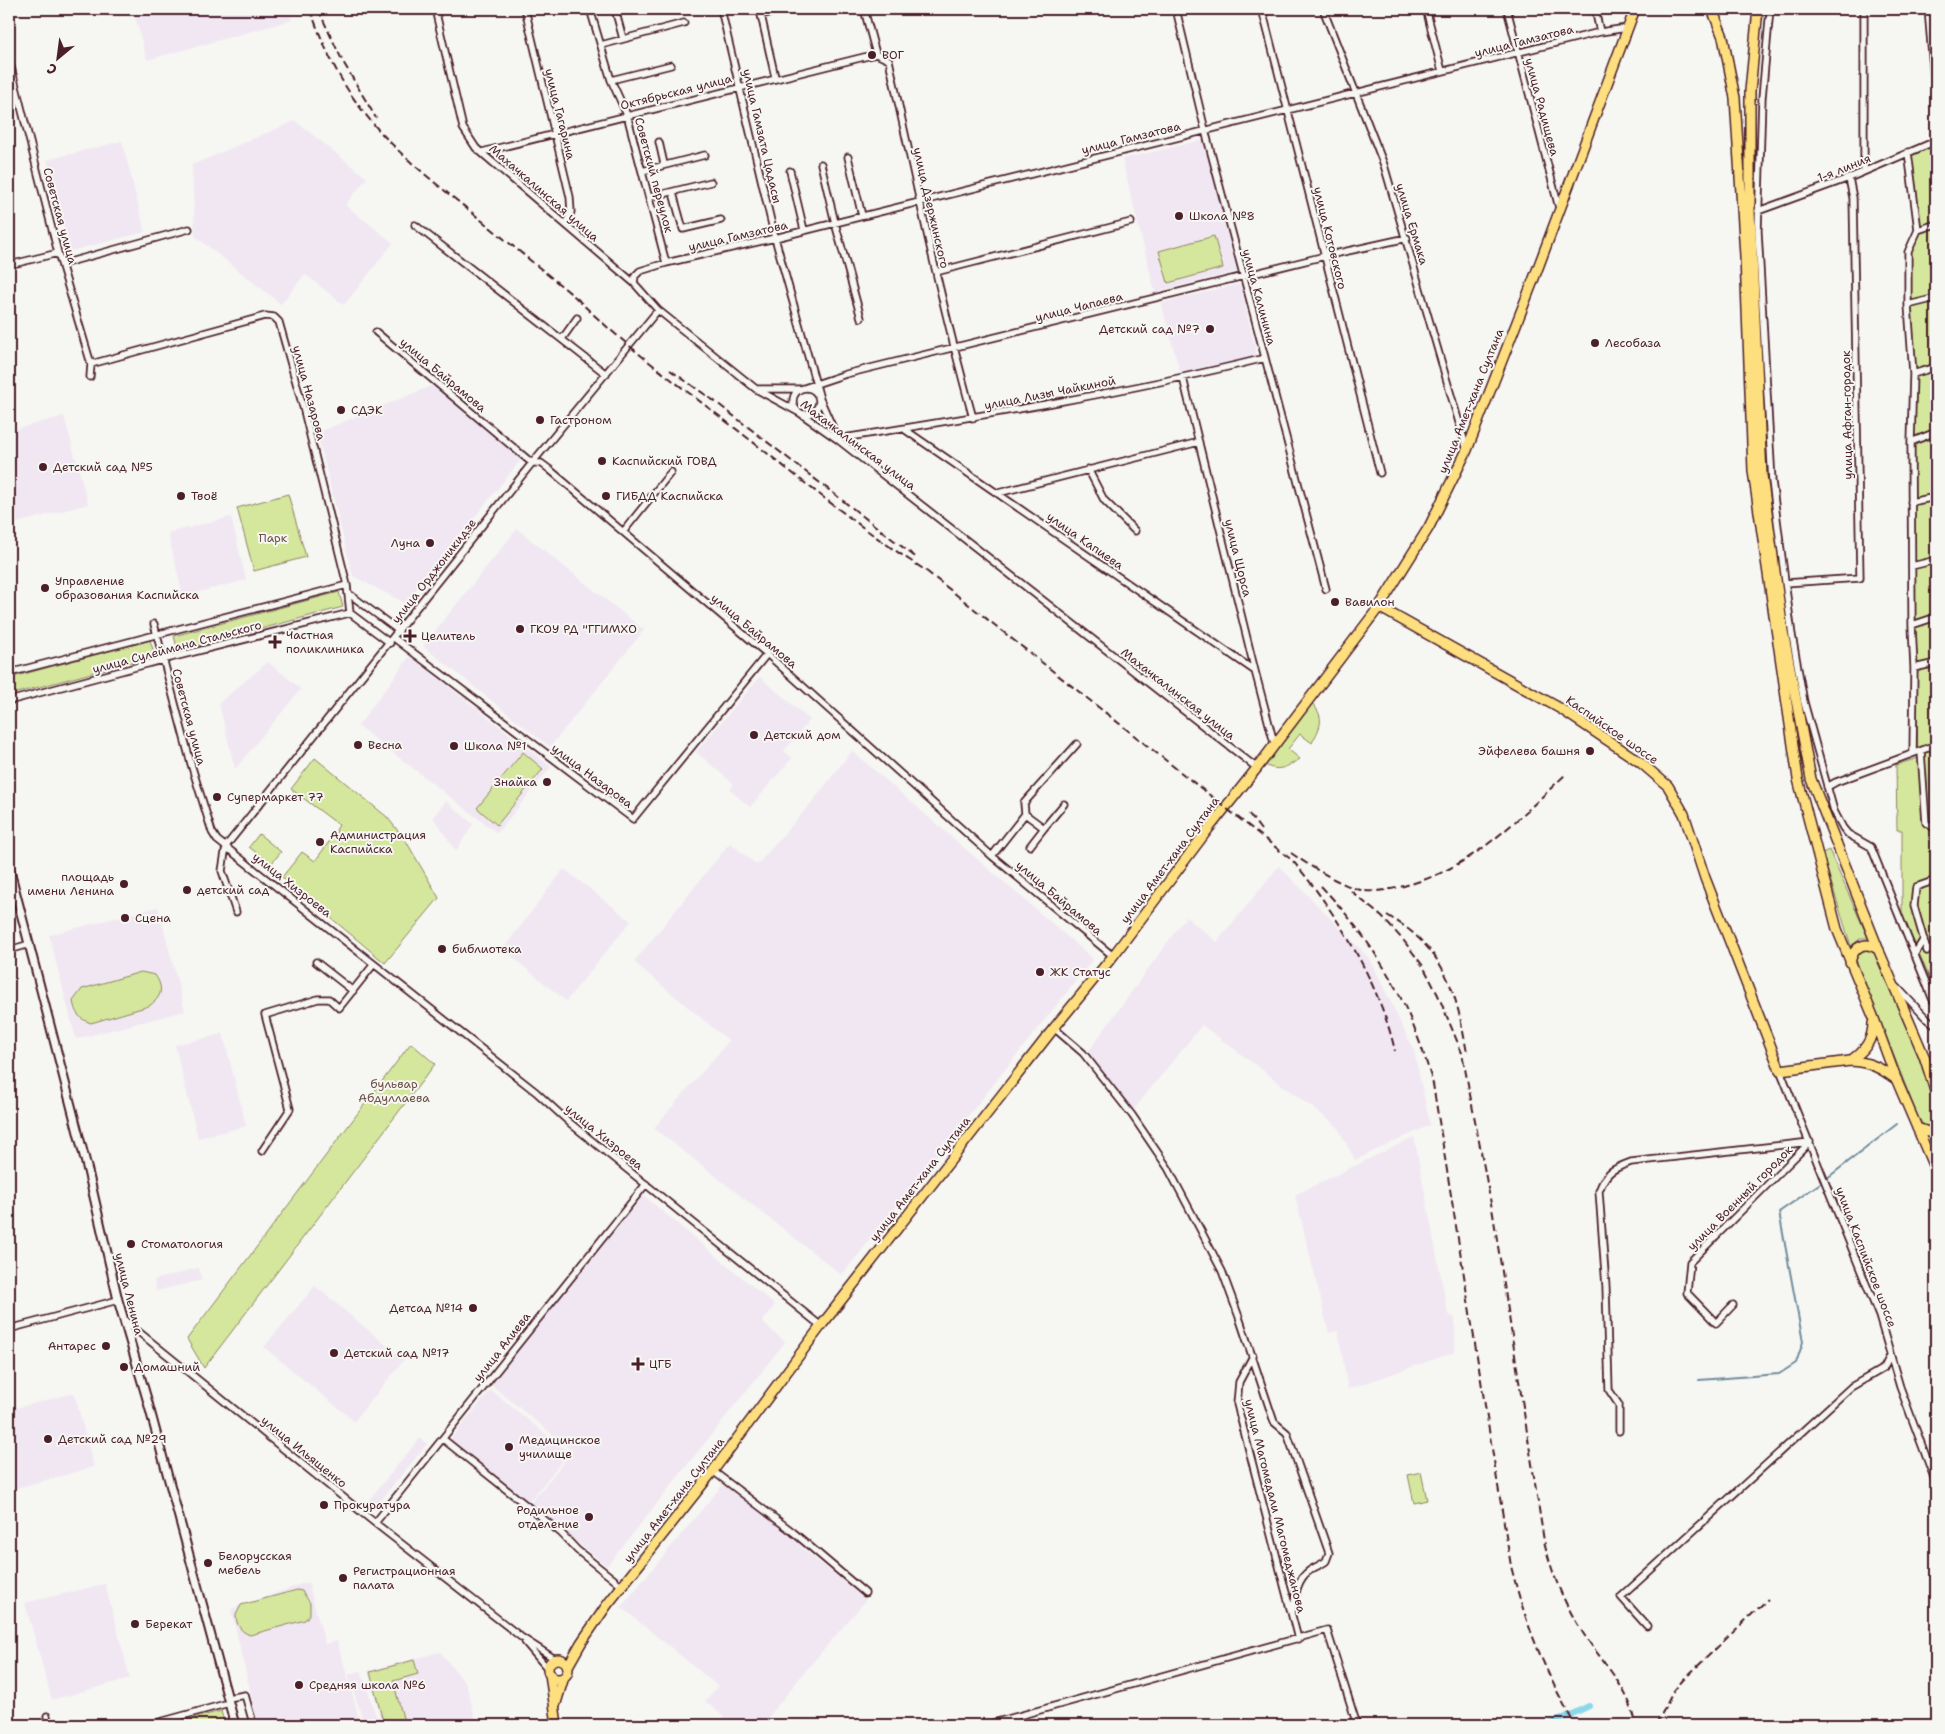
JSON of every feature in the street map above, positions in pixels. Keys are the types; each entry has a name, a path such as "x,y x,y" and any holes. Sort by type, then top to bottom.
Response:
{"main road":[{"name":"улица Амет-хана Султана","path":"581,1643 622,1586 713,1471 821,1326 1054,1028 1113,956 1209,828 1257,768 1274,742 1379,607 1429,527 1467,450 1635,9"},
{"path":"1712,9 1723,37 1735,98 1745,256 1753,471 1798,779 1837,929 1873,1016 1897,1081 1936,1172"},
{"path":"1758,9 1750,91 1750,212 1763,484 1783,631 1811,779 1879,951 1924,1056 1936,1094"},
{"name":"Каспийское шоссе","path":"1379,607 1561,709 1640,762 1668,786 1684,814 1705,878 1780,1070"},
{"path":"1850,962 1852,952 1860,946 1873,946 1879,951"},
{"path":"1850,1061 1869,1044 1873,1033 1873,1016"},
{"path":"1780,1070 1850,1061 1871,1064 1882,1069 1897,1081"},
{"path":"1917,1128 1928,1132 1936,1130"},
{"path":"557,1725 549,1665 581,1643"},
{"path":"555,1706 564,1677 568,1672 568,1666 581,1643"},
{"path":"557,1659 565,1661 568,1666"},
{"path":"549,1672 554,1678 564,1677"}],"street":[{"name":"Махачкалинская улица","path":"435,9 463,128 476,148 634,283 658,310 756,389 800,413 837,439 1257,768"},
{"name":"улица Гагарина","path":"525,9 571,203 571,212 566,223"},
{"name":"Советский переулок","path":"590,9 611,80 627,115 666,263"},
{"path":"615,9 623,39"},
{"name":"улица Гамзата Цадасы","path":"721,9 776,238 820,399 837,439"},
{"path":"775,77 761,15 768,11 790,9"},
{"name":"улица Дзержинского","path":"864,9 876,54 889,60 919,202 973,418"},
{"name":"улица Калинина","path":"1176,9 1205,130 1326,589"},
{"name":"улица Котовского","path":"1262,9 1380,473"},
{"name":"улица Ермака","path":"1323,9 1384,165 1467,450"},
{"path":"1426,9 1442,72"},
{"name":"улица Радищева","path":"1507,9 1517,53 1560,210"},
{"path":"1594,9 1600,32"},
{"path":"1770,9 1762,98 1758,211 1772,481 1792,635 1804,702 1834,811 1848,834 1871,847 1914,955 1936,1003"},
{"path":"1864,9 1864,171"},
{"path":"1936,9 1928,9 1936,103"},
{"path":"601,45 684,23"},
{"name":"улица Гамзатова","path":"634,283 635,276 640,271 666,263 776,238 1600,32 1627,28"},
{"name":"Октябрьская улица","path":"482,152 775,77 876,54"},
{"name":"Советская улица","path":"9,60 58,253 91,364 90,377"},
{"path":"611,80 671,65"},
{"name":"1-я линия","path":"1758,211 1849,178 1936,141"},
{"path":"659,142 664,164"},
{"path":"1908,152 1918,230 1908,252 1908,305 1913,374 1911,442 1914,668 1913,753"},
{"path":"642,171 705,155"},
{"path":"848,158 862,216"},
{"path":"821,164 861,318"},
{"path":"790,171 804,230"},
{"name":"улица Афган-городок","path":"1785,582 1860,578 1853,198 1849,178"},
{"path":"650,197 673,193 711,182"},
{"path":"673,193 683,229 721,220"},
{"path":"936,272 1131,222"},
{"path":"1918,230 1936,224"},
{"path":"415,225 606,374"},
{"path":"62,264 189,229"},
{"name":"улица Чапаева","path":"756,389 801,389 846,374 1325,256 1406,238"},
{"path":"9,266 58,253"},
{"path":"1908,305 1936,298"},
{"name":"улица Орджоникидзе","path":"226,846 532,462 658,310"},
{"name":"улица Назарова","path":"91,364 265,316 274,316 279,322 303,407 347,584 350,613 392,640 632,819 767,654"},
{"path":"562,339 577,318"},
{"name":"улица Байрамова","path":"376,332 532,462 541,462 767,654 992,856 1113,956"},
{"name":"улица Лизы Чайкиной","path":"837,439 973,418 1183,378 1265,358"},
{"path":"1913,374 1936,367"},
{"name":"улица Щорса","path":"1183,378 1274,742"},
{"path":"801,389 812,390 820,399 812,413 800,413 794,407 793,398 801,389"},
{"name":"улица Капиева","path":"904,429 1255,671"},
{"path":"1911,442 1936,432"},
{"path":"998,493 1199,442"},
{"path":"1088,469 1104,500 1135,530"},
{"path":"623,532 671,472"},
{"path":"1911,502 1936,497"},
{"path":"1912,566 1936,560"},
{"name":"улица Сулеймана Стальского","path":"9,674 347,584"},
{"path":"348,593 399,631"},
{"name":"улица Сулеймана Стальского","path":"9,701 350,613"},
{"path":"1912,625 1936,617"},
{"name":"Советская улица","path":"154,624 162,660 207,815"},
{"path":"1914,668 1936,663"},
{"path":"992,856 1025,814 1024,803 1078,744"},
{"path":"1827,787 1936,745"},
{"path":"1921,751 1926,823 1936,829"},
{"path":"1030,846 1064,804"},
{"path":"1025,814 1044,828"},
{"name":"улица Хизроева","path":"207,815 212,832 217,840 536,1092 570,1123 821,1326"},
{"path":"226,846 222,871 236,912"},
{"name":"улица Ленина","path":"9,867 12,891 30,944 88,1171 122,1318 167,1473 235,1725"},
{"path":"1936,880 1916,886 1914,906 1927,951 1936,947"},
{"path":"1914,955 1924,939"},
{"path":"9,950 30,944"},
{"path":"316,962 353,992"},
{"path":"262,1151 290,1109 265,1015 318,999 329,999 339,1008 374,964"},
{"path":"1892,982 1926,1018 1936,1025"},
{"path":"1054,1028 1083,1053 1132,1115 1168,1168 1222,1272 1274,1422 1288,1433 1329,1553 1326,1561 1308,1571 1302,1577 1298,1584 1292,1614"},
{"name":"улица Каспийское шоссе","path":"1780,1070 1880,1316 1903,1396 1936,1483"},
{"path":"1619,1431 1619,1405 1609,1390 1606,1287 1599,1191 1604,1178 1614,1168 1630,1162 1810,1142"},
{"name":"улица Военный городок","path":"1734,1305 1716,1323 1687,1293 1690,1262 1810,1142"},
{"name":"улица Алиева","path":"375,1523 646,1184"},
{"path":"9,1329 118,1300"},
{"name":"улица Ильященко","path":"122,1318 375,1523 521,1637"},
{"name":"улица Магомедали Магомеджановa","path":"1252,1356 1239,1382 1237,1404 1298,1639"},
{"path":"1647,1626 1621,1597 1852,1387 1884,1368 1890,1356"},
{"path":"443,1440 561,1533 577,1550 622,1586"},
{"path":"713,1471 793,1532 865,1593"},
{"path":"986,1725 1327,1630 1357,1725"},
{"path":"521,1637 557,1659"},
{"path":"521,1637 549,1672"},
{"path":"150,1725 245,1695 253,1723 245,1725"},
{"path":"47,1716 49,1725"}],"shaded area":[{"path":"133,9 289,9 292,20 147,60"},
{"path":"295,121 367,178 345,205 393,243 344,305 305,274 281,304 195,236 192,165"},
{"name":"Школа №8","path":"1203,140 1237,272 1155,292 1122,159"},
{"path":"122,141 145,232 70,251 47,160"},
{"name":"Детский сад №7","path":"1240,284 1257,356 1180,372 1161,303"},
{"path":"446,380 520,461 405,603 353,576 317,433"},
{"name":"Детский сад №5","path":"64,416 88,504 9,525 9,431"},
{"path":"231,517 246,580 183,596 168,533"},
{"path":"517,529 644,630 550,747 423,646"},
{"name":"Школа №1","path":"410,656 551,767 497,833 358,726"},
{"path":"268,662 301,689 235,769 219,703"},
{"name":"Детский дом","path":"760,677 810,720 784,751 792,758 750,807 730,790 734,784 696,752"},
{"path":"852,751 1093,959 842,1275 654,1128 729,1041 634,962 730,843 757,865 813,801"},
{"path":"446,801 473,824 456,851 433,817"},
{"path":"1279,866 1370,959 1414,1051 1430,1125 1355,1160 1337,1126 1202,1025 1130,1114 1085,1056 1186,917 1217,942"},
{"path":"564,869 631,921 566,1001 503,949"},
{"path":"158,907 185,1011 76,1039 49,935"},
{"path":"223,1034 246,1126 198,1138 175,1045"},
{"path":"1414,1137 1448,1314 1455,1318 1455,1352 1348,1389 1338,1331 1329,1333 1295,1195"},
{"name":"ЦГБ","path":"643,1195 775,1305 762,1322 785,1342 607,1566 529,1505 573,1451 491,1385"},
{"path":"199,1268 202,1280 156,1291 154,1280"},
{"name":"Детский сад №17","path":"315,1286 404,1360 354,1421 264,1347"},
{"name":"Медицинское училище","path":"491,1390 569,1453 527,1504 449,1441"},
{"name":"Детский сад №29","path":"74,1393 94,1467 9,1490 9,1410"},
{"path":"420,1438 427,1444 376,1506 369,1500"},
{"path":"725,1482 792,1535 803,1549 866,1600 762,1725 733,1725 705,1701 718,1686 621,1607"},
{"name":"Средняя школа №6","path":"308,1582 325,1644 337,1641 361,1725 258,1725 231,1609"},
{"path":"105,1584 130,1678 52,1700 25,1603"},
{"path":"440,1652 466,1684 477,1725 382,1725 368,1671"},
{"path":"361,1671 379,1725 365,1725 348,1675"}],"green space":[{"path":"1936,138 1936,993 1902,914 1902,830 1897,830 1896,765 1918,758 1913,556 1915,368 1910,255 1919,234 1914,174 1909,148"},
{"path":"1214,236 1223,268 1168,283 1159,251"},
{"name":"Парк","path":"288,494 306,557 254,571 237,508"},
{"path":"339,592 343,607 178,651 174,636"},
{"path":"150,640 155,656 9,695 9,678"},
{"path":"1312,703 1319,714 1320,723 1312,743 1300,734 1288,749 1300,759 1279,768 1265,765"},
{"path":"523,752 543,769 497,825 477,808"},
{"path":"315,758 387,817 406,841 439,898 385,963 282,877 302,852 315,861 337,831 339,825 291,789"},
{"path":"259,834 281,852 271,864 249,847"},
{"path":"1829,850 1868,938 1861,938 1851,946 1822,853"},
{"path":"1865,947 1876,951 1936,1104 1936,1125 1932,1127 1924,1126 1918,1117 1856,960 1857,953"},
{"path":"141,972 155,975 160,984 159,996 149,1006 91,1023 83,1020 78,1015 73,1001 82,989"},
{"name":"бульвар Абдуллаева","path":"411,1043 435,1064 204,1368 187,1339"},
{"path":"1421,1472 1427,1500 1414,1503 1408,1475"},
{"path":"297,1590 302,1591 310,1603 310,1614 305,1620 250,1635 240,1628 236,1615 241,1605"},
{"path":"414,1660 418,1674 393,1681 405,1725 384,1725 370,1672"},
{"path":"221,1711 225,1725 167,1725"}],"waterway":[{"path":"1826,1179 1897,1124"},
{"path":"1699,1380 1779,1374 1796,1363 1803,1342 1779,1212 1822,1182"},
{"path":"1549,1725 1589,1706"}],"railway":[{"path":"310,9 342,81 384,136 431,180 580,301"},
{"path":"318,9 342,60 376,118"},
{"path":"576,298 617,336 660,371 857,523 925,570 1293,861 1325,903 1355,950 1379,1000 1395,1051"},
{"path":"670,370 717,403 918,559"},
{"path":"1291,853 1327,875 1357,889 1376,891 1407,885 1453,867 1474,854 1513,824 1567,773"},
{"path":"1249,814 1261,830"},
{"path":"1321,886 1350,919 1388,974 1408,1013 1433,1084 1511,1566 1523,1609 1537,1648 1554,1686 1575,1725"},
{"path":"1351,891 1382,917 1423,966 1438,995 1462,1053 1493,1214 1544,1541 1564,1600 1583,1633 1622,1688 1633,1712 1636,1725"},
{"path":"1387,915 1412,932 1428,947 1438,961 1446,975 1457,1005 1467,1053"},
{"path":"1656,1725 1673,1692 1683,1680 1768,1599"}],"place":[{"name":"ВОГ","path":"872,55"},
{"name":"Школа №8","path":"1179,216"},
{"name":"Детский сад №7","path":"1210,329"},
{"name":"Лесобаза","path":"1595,343"},
{"name":"СДЭК","path":"341,410"},
{"name":"Гастроном","path":"540,420"},
{"name":"Каспийский ГОВД","path":"602,461"},
{"name":"Детский сад №5","path":"43,467"},
{"name":"Твоё","path":"181,496"},
{"name":"ГИБДД Каспийска","path":"606,496"},
{"name":"Луна","path":"430,543"},
{"name":"Управление образования Каспийска","path":"45,588"},
{"name":"Вавилон","path":"1335,602"},
{"name":"ГКОУ РД \"ГГИМХО","path":"520,629"},
{"name":"Целитель","path":"410,636"},
{"name":"Частная поликлиника","path":"275,642"},
{"name":"Детский дом","path":"754,735"},
{"name":"Весна","path":"358,745"},
{"name":"Школа №1","path":"454,746"},
{"name":"Эйфелева башня","path":"1590,751"},
{"name":"Знайка","path":"547,782"},
{"name":"Супермаркет 77","path":"217,797"},
{"name":"Администрация Каспийска","path":"320,842"},
{"name":"площадь имени Ленина","path":"124,884"},
{"name":"детский сад","path":"187,890"},
{"name":"Сцена","path":"125,918"},
{"name":"библиотека","path":"442,949"},
{"name":"ЖК Статус","path":"1040,972"},
{"name":"Стоматология","path":"131,1244"},
{"name":"Детсад №14","path":"473,1308"},
{"name":"Антарес","path":"106,1346"},
{"name":"Детский сад №17","path":"334,1353"},
{"name":"ЦГБ","path":"638,1364"},
{"name":"Домашний","path":"124,1367"},
{"name":"Детский сад №29","path":"48,1439"},
{"name":"Медицинское училище","path":"509,1447"},
{"name":"Прокуратура","path":"324,1505"},
{"name":"Родильное отделение","path":"589,1517"},
{"name":"Белорусская мебель","path":"208,1563"},
{"name":"Регистрационная палата","path":"343,1578"},
{"name":"Берекат","path":"135,1624"},
{"name":"Средняя школа №6","path":"299,1685"}]}
